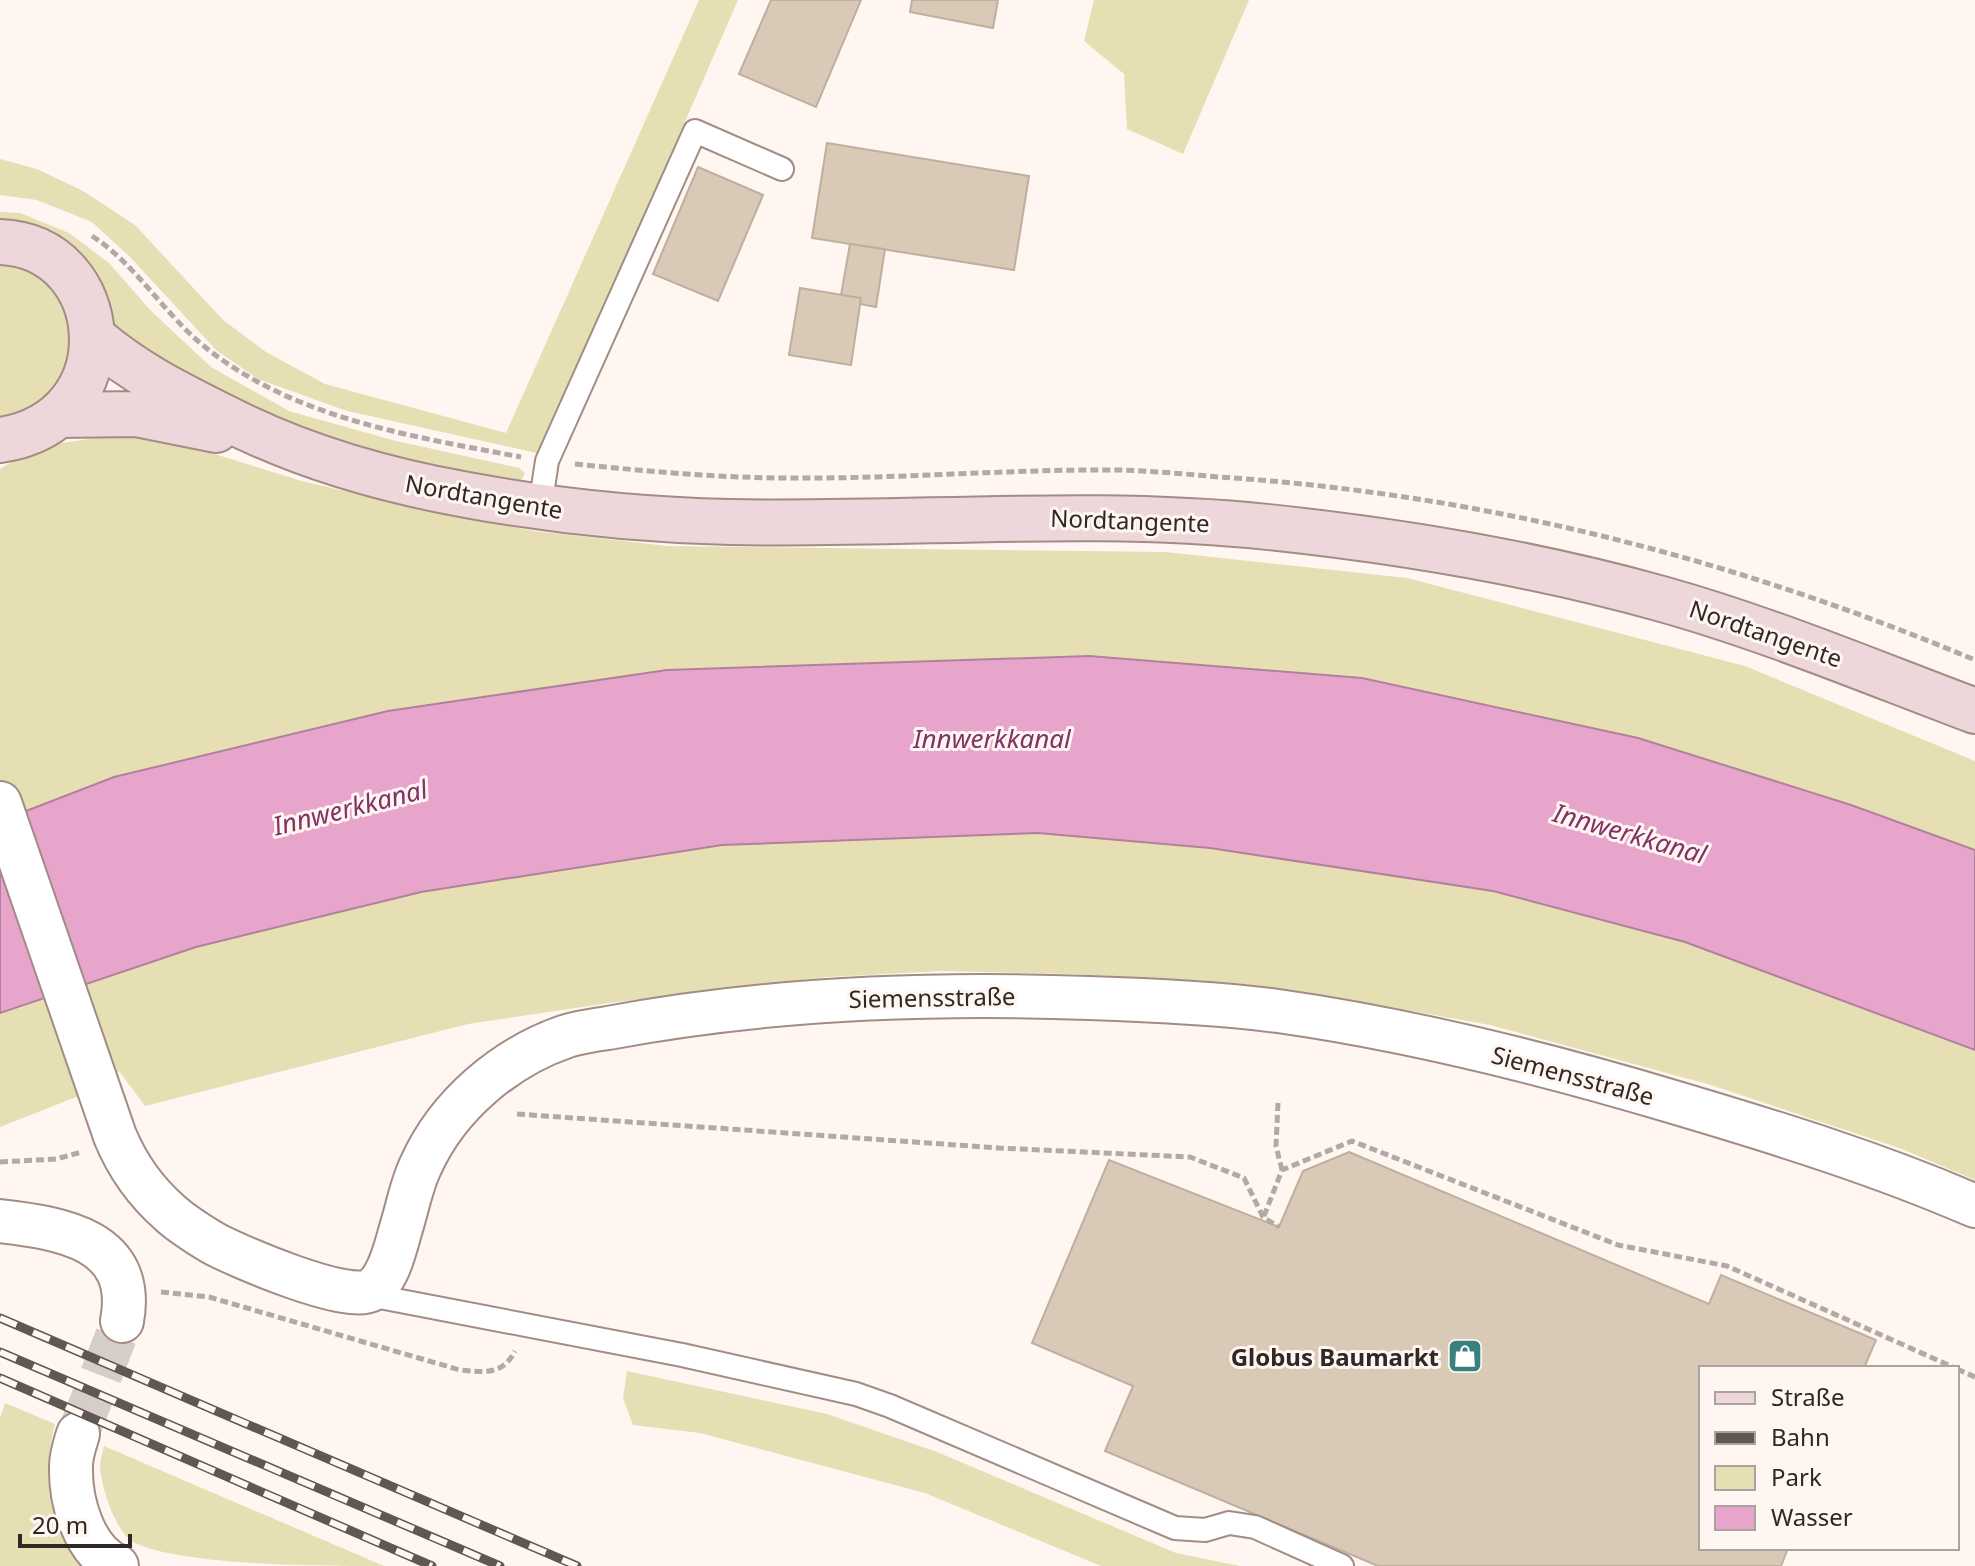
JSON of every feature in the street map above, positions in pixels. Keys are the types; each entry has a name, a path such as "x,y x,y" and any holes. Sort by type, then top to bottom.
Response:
{"main road":[{"name":"Nordtangente","path":"0,242 31,248 51,259 68,275 81,293 93,337 85,379 60,415 40,428 0,440"},
{"name":"Nordtangente","path":"93,337 126,365 269,440 331,462 425,488 618,516 732,522 1066,516 1172,519 1357,537 1447,550 1531,567 1667,600 1838,657 1975,711"},
{"name":"Nordtangente","path":"60,415 136,414 269,440"}],"street":[{"path":"0,803 115,1136 149,1191 170,1213 194,1231 235,1253 280,1272 363,1294"},
{"name":"Siemensstraße","path":"363,1294 382,1279 418,1169 436,1135 485,1082 531,1051 570,1035 653,1020 754,1006 846,999 1000,994 1143,1000 1275,1011 1376,1028 1467,1047 1629,1089 1809,1142 1975,1206"},
{"path":"0,1221 69,1232 93,1243 106,1255 124,1286 126,1301 122,1321"},
{"path":"78,1434 71,1462 72,1495 92,1542 117,1566"}],"lane":[{"path":"540,507 547,461 695,131 782,169"},
{"path":"363,1294 682,1355 856,1394 1175,1528 1205,1530 1229,1523 1255,1527 1342,1566"}],"path":[{"path":"83,231 97,239 128,267 165,311 200,343 238,372 273,392 322,412 449,443 547,461 696,476 792,478 1121,470 1297,482 1391,493 1594,532 1700,561 1975,660"},
{"path":"1263,1217 1282,1170 1276,1146 1278,1103"},
{"path":"517,1114 999,1148 1190,1157 1244,1178 1263,1217 1279,1227"},
{"path":"0,1162 77,1155 115,1136"},
{"path":"1282,1170 1352,1141 1618,1245 1727,1266 1952,1366"}],"green space":[{"path":"699,0 738,0 552,427 537,453 347,411 258,379 216,350 132,259 92,222 37,200 0,195 0,159 37,169 83,191 135,225 223,320 266,352 325,384 506,433"},
{"path":"1094,0 1249,0 1183,154 1127,129 1124,74 1084,41"},
{"path":"0,212 20,213 69,233 109,263 151,311 211,367 289,411 392,440 519,468 525,473 520,483 391,455 291,424 189,383 136,350 113,323 99,284 39,229 0,219"},
{"path":"0,262 35,273 57,291 69,320 71,336 67,367 50,393 27,408 0,416"},
{"path":"116,435 195,448 302,481 430,511 534,531 668,546 1165,552 1407,578 1745,666 1975,761 1975,850 1851,805 1638,738 1363,678 1089,656 667,670 388,711 114,777 0,821 0,469 35,447"},
{"path":"1038,833 1210,848 1493,891 1685,942 1975,1050 1975,1180 1902,1149 1711,1085 1490,1025 1361,1002 1214,982 1074,974 940,971 828,977 609,1003 468,1024 145,1106 119,1071 99,1088 0,1127 0,1013 196,947 421,892 722,845"},
{"path":"627,1371 827,1414 937,1452 1176,1553 1240,1566 1101,1566 925,1493 700,1433 633,1425 623,1398"},
{"path":"5,1403 55,1424 48,1463 50,1499 62,1533 84,1566 0,1566 0,1418"},
{"path":"104,1446 384,1566 217,1560 155,1550 133,1542 120,1528 106,1495 100,1464"}],"water":[{"name":"Innwerkkanal","path":"1089,656 1362,678 1638,738 1851,805 1975,850 1975,1050 1685,942 1493,891 1210,848 1038,833 722,845 421,892 196,947 0,1013 0,821 114,777 388,711 667,670"}],"building":[{"path":"771,0 861,0 816,107 739,74"},
{"path":"912,0 998,0 993,28 910,12"},
{"path":"827,143 1029,176 1014,270 812,238"},
{"path":"698,167 763,195 718,301 653,274"},
{"path":"850,244 885,249 876,307 860,304 861,298 841,295"},
{"path":"800,288 861,298 851,365 789,355"},
{"name":"Globus Baumarkt","path":"1349,1152 1709,1304 1721,1275 1876,1340 1865,1366 1699,1366 1699,1550 1787,1550 1781,1566 1378,1566 1105,1451 1133,1386 1032,1343 1109,1160 1279,1227 1303,1171"}],"tunnel":[{"path":"78,1434 122,1321"}],"railway":[{"path":"0,1318 577,1566"},
{"path":"0,1352 500,1566"},
{"path":"0,1378 432,1566"}],"place":[{"name":"Globus Baumarkt","path":"1465,1356"}]}
